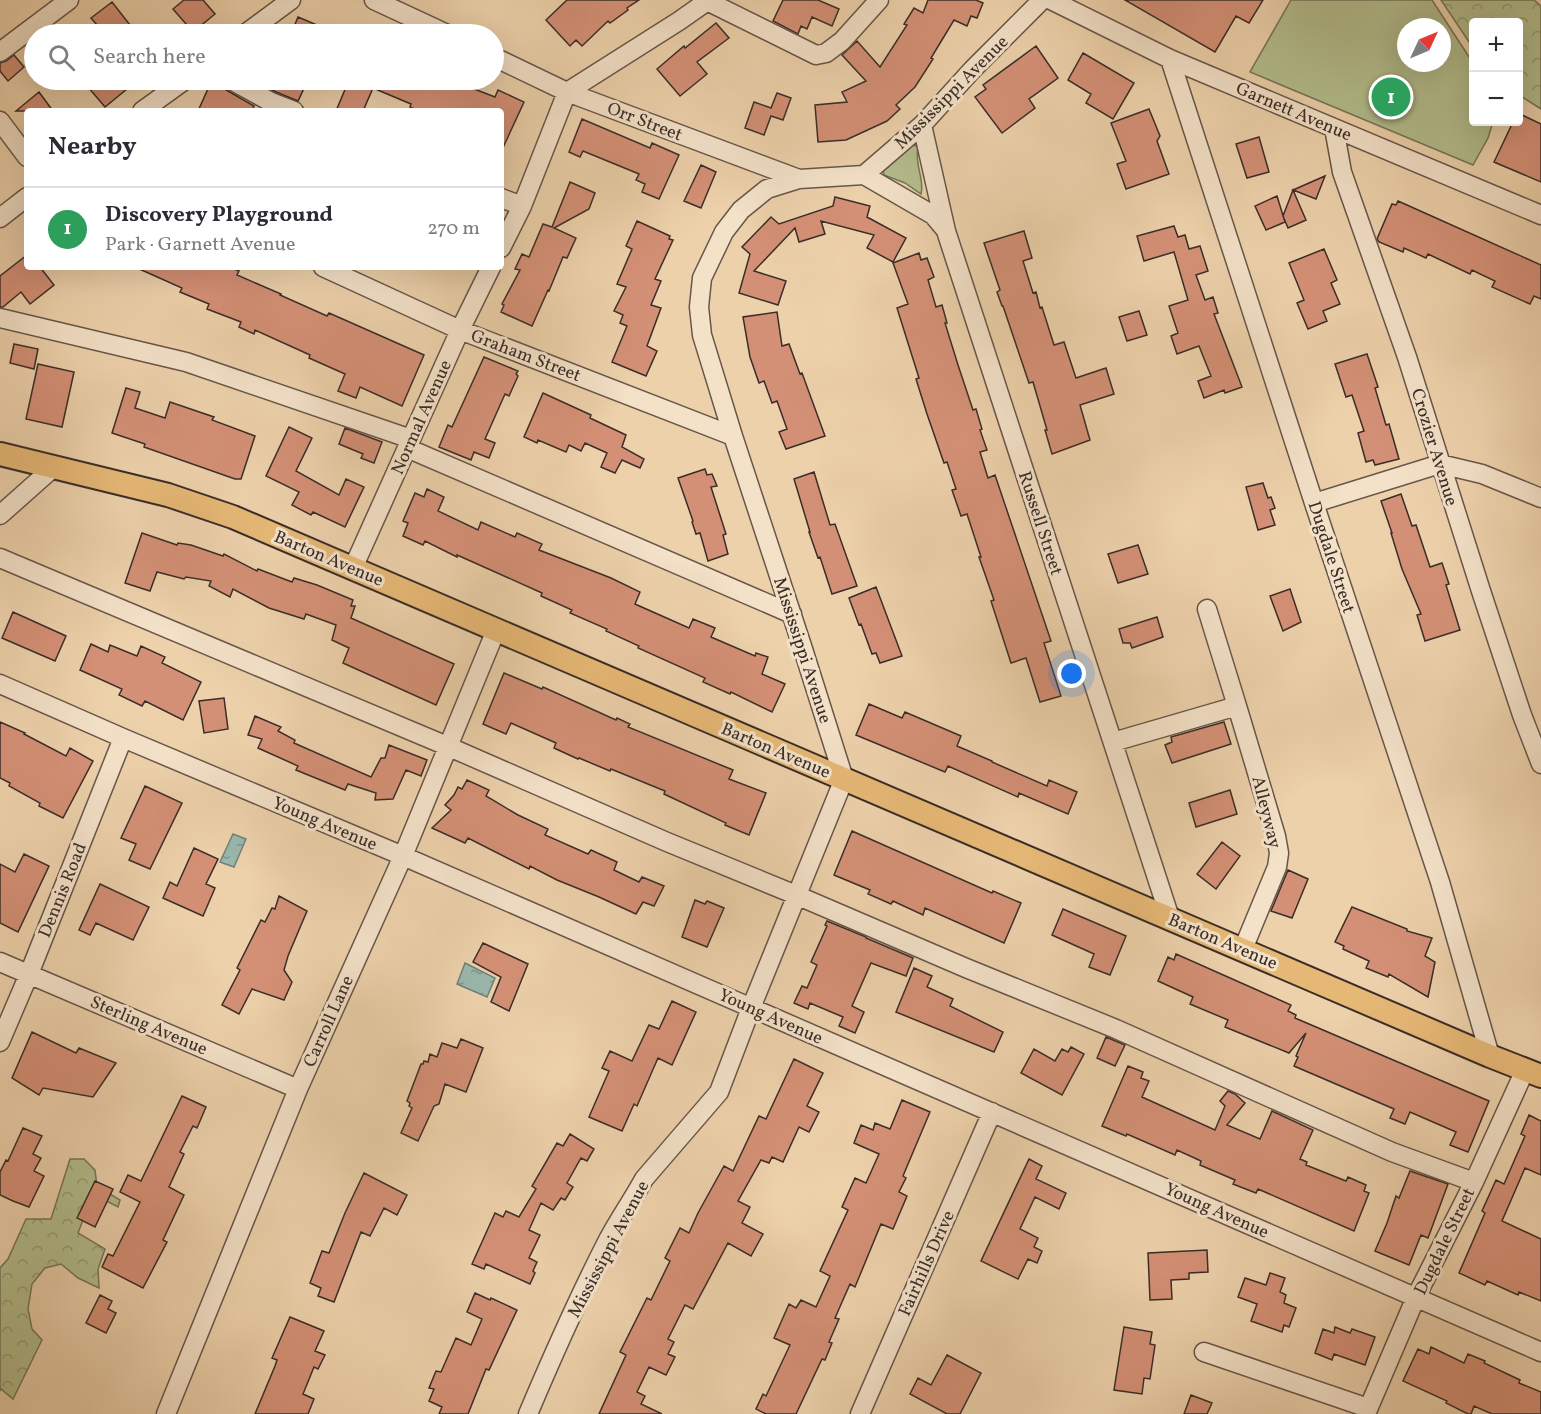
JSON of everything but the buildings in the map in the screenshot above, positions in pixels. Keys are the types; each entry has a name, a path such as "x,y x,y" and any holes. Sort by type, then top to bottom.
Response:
{"main road":[{"name":"Barton Avenue","path":"0,454 168,495 233,518 1533,1073"}],"street":[{"path":"37,24 69,0"},
{"path":"259,24 291,0"},
{"path":"374,0 426,24"},
{"path":"504,242 522,206 567,92 708,1 816,55 826,53 842,41 879,0"},
{"name":"Mississippi Avenue","path":"528,1414 558,1343 610,1237 644,1179 719,1092 844,779 702,336 699,307 702,278 724,232 741,210 767,189 799,179 864,175 921,125 1042,0"},
{"name":"Garnett Avenue","path":"1051,0 1170,59 1541,215"},
{"path":"0,52 24,34"},
{"name":"Dugdale Street","path":"1170,59 1440,882 1490,1056"},
{"name":"Orr Street","path":"504,62 567,92 799,179"},
{"path":"146,108 170,90"},
{"path":"249,90 286,108"},
{"path":"0,121 24,153"},
{"name":"Russell Street","path":"921,125 946,231 1170,918"},
{"name":"Crozier Avenue","path":"1334,128 1342,172 1407,357 1522,715 1541,764"},
{"path":"864,175 933,215 946,231"},
{"path":"0,218 24,199"},
{"path":"504,199 522,206"},
{"name":"Graham Street","path":"330,270 460,330 733,436"},
{"name":"Normal Avenue","path":"353,568 460,330 490,270"},
{"path":"0,318 186,362 409,443 792,614"},
{"path":"1314,503 1440,464 1482,474 1541,498"},
{"path":"0,515 54,467"},
{"path":"0,558 447,746 667,842 1116,1029 1392,1152 1474,1182"},
{"name":"Alleyway","path":"1207,609 1276,836 1279,853 1277,867 1243,950"},
{"name":"Carroll Lane","path":"166,1414 298,1089 403,855 496,630"},
{"name":"Young Avenue","path":"0,684 403,855 1541,1352"},
{"path":"1113,742 1237,706"},
{"name":"Dennis Road","path":"0,1042 123,738"},
{"name":"Sterling Avenue","path":"0,962 298,1089"},
{"name":"Dugdale Street","path":"1367,1411 1416,1297 1474,1182 1533,1073"},
{"name":"Fairhills Drive","path":"860,1414 992,1112"},
{"path":"1204,1352 1367,1411"}],"green space":[{"path":"1291,0 1432,0 1444,18 1397,18 1397,72 1451,72 1451,29 1469,57 1469,126 1492,126 1488,138 1473,165 1250,72"},
{"path":"1441,0 1534,0 1541,6 1541,109 1523,98 1523,18 1469,18 1469,42"},
{"path":"913,145 918,147 917,160 922,183 921,194 905,183 884,175 883,171"},
{"path":"70,1159 84,1159 95,1170 97,1186 120,1200 118,1207 93,1194 78,1233 105,1249 98,1269 99,1288 78,1278 61,1264 45,1268 32,1284 28,1309 32,1329 42,1340 13,1399 1,1389 0,1391 0,1268 8,1259 26,1219 51,1219"}],"water":[{"path":"233,834 246,839 234,867 220,862"},
{"path":"465,963 495,978 487,997 457,984"}],"place":[{"name":"Discovery Playground","path":"1391,97"}]}
